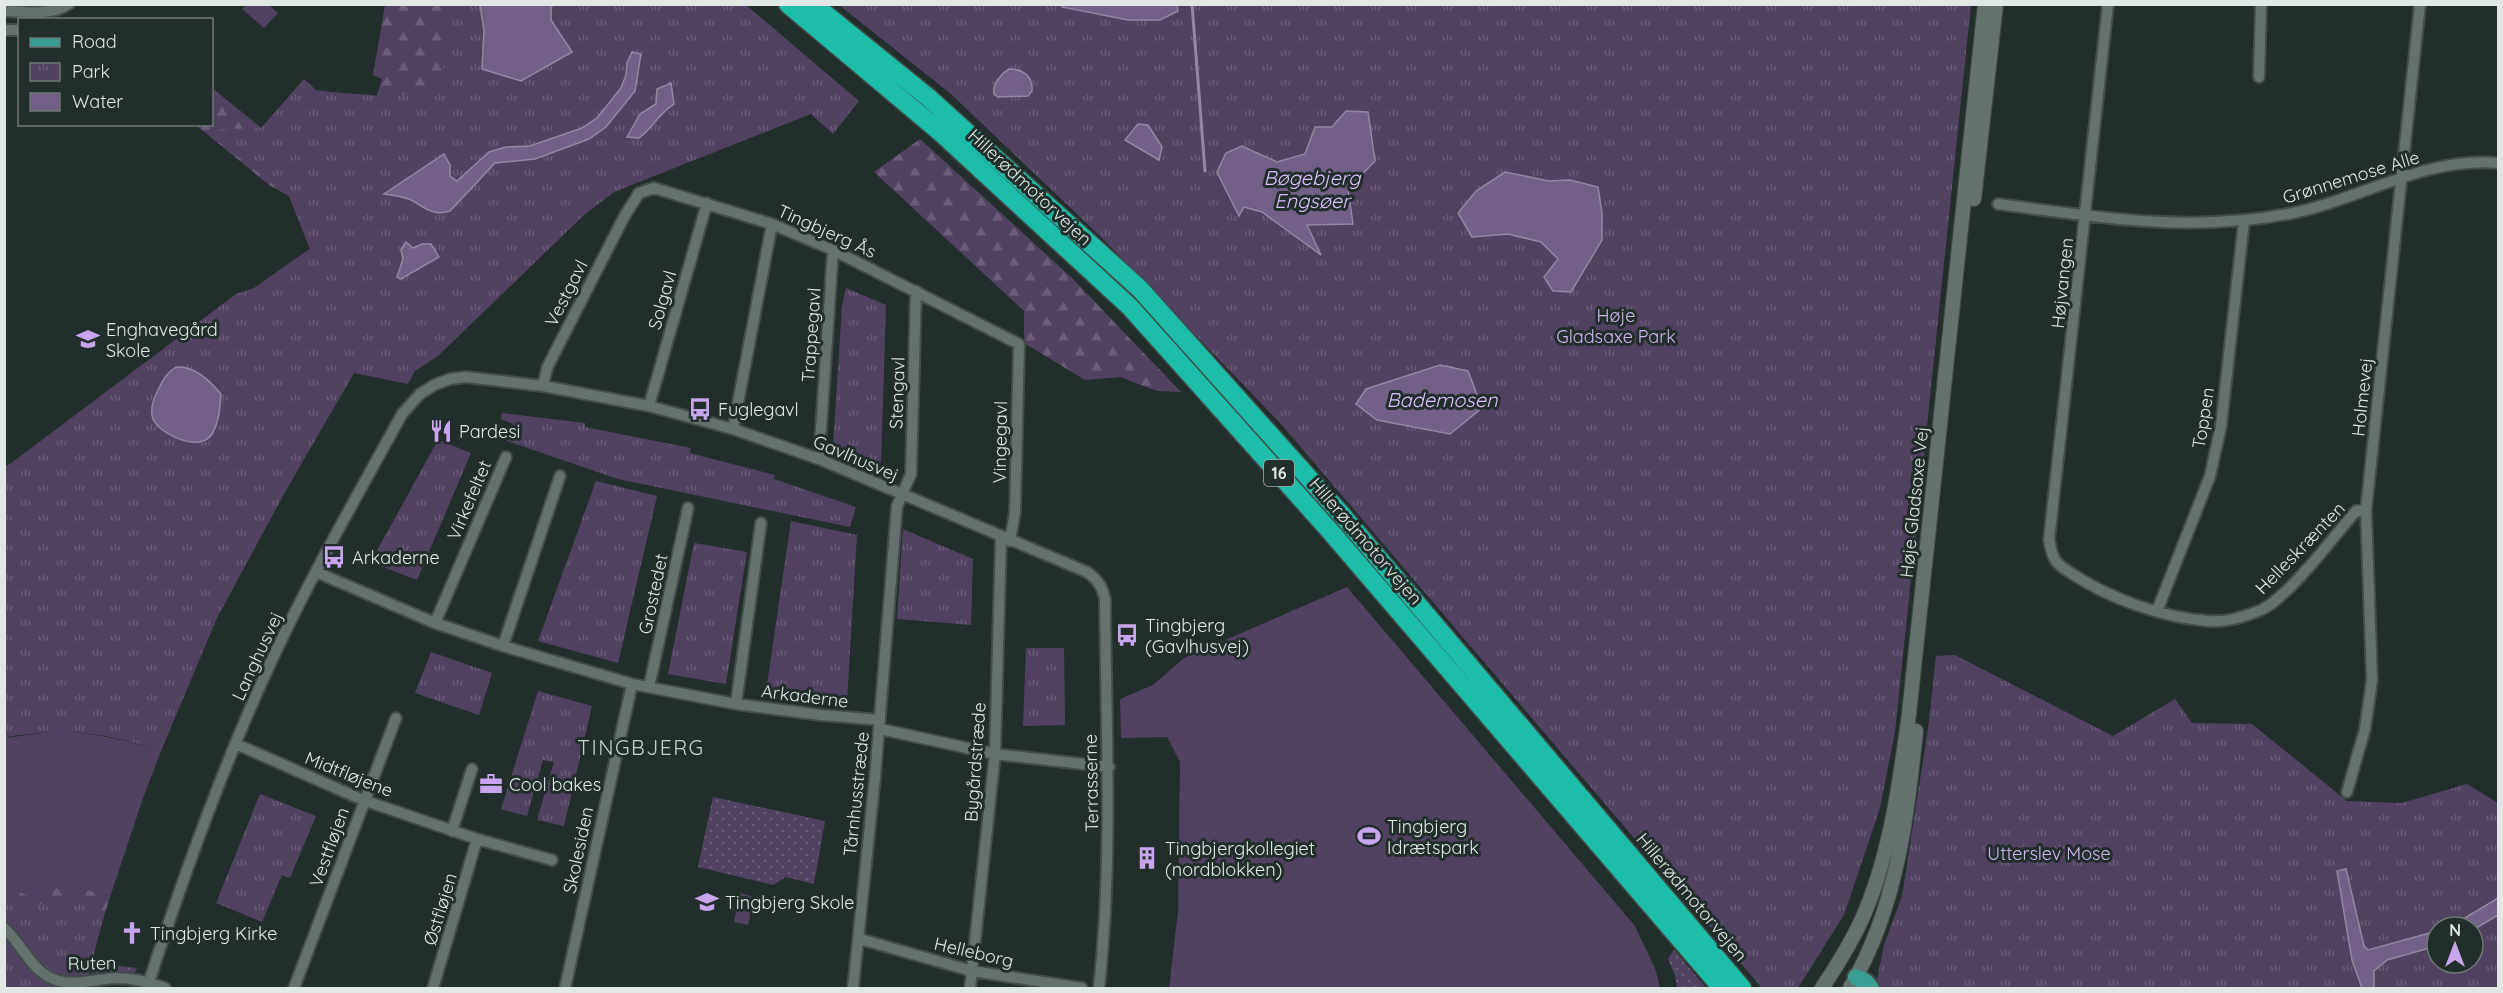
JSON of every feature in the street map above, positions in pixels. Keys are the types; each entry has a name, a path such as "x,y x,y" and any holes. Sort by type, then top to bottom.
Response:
{"highway":[{"name":"Hillerødmotorvejen","path":"788,4 939,131 1130,307 1330,531 1722,988"},
{"name":"Hillerødmotorvejen","path":"813,4 929,98 1140,289 1342,515 1743,988"}],"main road":[{"path":"1853,983 1866,982 1871,988"}],"street":[{"path":"4,11 48,12 60,10 69,4"},
{"name":"Høje Gladsaxe Vej","path":"1824,986 1854,934 1872,893 1892,819 1901,772 1911,703 1985,4"},
{"name":"Høje Gladsaxe Vej","path":"1853,983 1875,935 1891,891 1905,824 1996,4"},
{"name":"Højvangen","path":"2057,564 2052,555 2049,540 2108,4"},
{"path":"2259,77 2262,39 2261,4"},
{"name":"Holmevej","path":"2347,792 2365,729 2372,680 2366,510 2420,4"},
{"name":"Grønnemose Alle","path":"1998,204 2157,223 2244,222 2324,205 2401,178 2455,164 2499,163"},
{"name":"Tingbjerg Ås","path":"624,217 639,193 654,188 707,203 772,224 833,250 1019,344"},
{"name":"Solgavl","path":"649,406 707,203"},
{"name":"Vestgavl","path":"543,386 547,368 624,217"},
{"name":"Toppen","path":"2157,611 2210,476 2221,426 2244,222"},
{"path":"733,429 772,224"},
{"name":"Trappegavl","path":"819,459 833,250"},
{"name":"Stengavl","path":"902,495 911,474 916,291"},
{"name":"Vingegavl","path":"1005,539 1015,512 1019,344"},
{"name":"Gavlhusvej","path":"450,379 466,377 543,386 649,406 733,429 819,459 1087,572 1097,579"},
{"name":"Langhusvej","path":"149,982 236,744 278,647 402,414 420,394 450,379"},
{"name":"Virkefeltet","path":"435,623 506,457"},
{"path":"503,646 560,476"},
{"name":"Tårnhusstræde","path":"853,988 860,939 880,724 897,506 902,495"},
{"name":"Grostedet","path":"649,687 688,508"},
{"name":"Helleskrænten","path":"2057,564 2082,580 2123,600 2157,611 2209,622 2235,620 2263,609 2286,591 2356,511 2366,510"},
{"path":"736,704 761,523"},
{"name":"Bygårdstræde","path":"970,988 995,754 1005,539"},
{"name":"Arkaderne","path":"316,572 435,623 503,646 632,684 736,704 880,724 995,754 1108,767"},
{"name":"Terrasserne","path":"1097,579 1103,588 1105,599 1108,767 1108,866 1099,988"},
{"name":"Skolesiden","path":"565,988 632,684"},
{"name":"Vestfløjen","path":"294,988 363,800 396,718"},
{"name":"Midtfløjene","path":"236,744 363,800 477,839 552,860"},
{"path":"452,831 472,769"},
{"name":"Østfløjen","path":"433,988 477,839"},
{"name":"Ruten","path":"4,928 35,966 47,976 59,981 71,983 117,978 149,982 165,988"},
{"name":"Helleborg","path":"860,939 972,971 1082,988"},
{"path":"1824,986 1837,978 1853,983"}],"green space":[{"path":"447,4 746,5 859,101 833,134 811,114 614,192 583,216 438,356 415,371 408,384 354,373 284,494 217,618 161,751 113,738 82,733 49,732 5,738 5,466 236,294 254,288 310,249 289,196 203,130 261,128 304,79 317,91 383,96 442,91"},
{"path":"246,5 269,5 278,13 264,28 242,9"},
{"path":"385,5 447,5 445,49 483,52 396,196 254,288 310,249 289,196 269,185 197,126 213,126 213,89 296,156 316,90 376,98 382,79 373,75"},
{"name":"Høje Gladsaxe Park","path":"839,5 1971,5 1895,732 1880,808 1844,915 1798,988 1762,988 1281,424 1104,240 951,94"},
{"path":"920,139 1072,278 1181,392 1157,391 1120,377 1085,380 1024,343 1024,311 874,172"},
{"path":"846,288 886,305 881,463 833,445 842,306"},
{"path":"502,413 585,423 585,427 691,448 690,453 775,475 774,479 856,507 850,527 618,479 507,441 513,424 501,419"},
{"path":"438,440 471,453 417,580 373,563 376,557 374,556"},
{"path":"596,481 657,496 618,663 538,641"},
{"path":"791,521 857,535 847,701 766,691"},
{"path":"903,529 973,559 971,625 897,619"},
{"path":"694,543 747,552 726,684 668,674"},
{"name":"Tingbjerg Idrætspark","path":"1347,587 1635,926 1656,971 1660,988 1169,988 1178,911 1180,762 1167,737 1121,738 1120,699 1153,685 1184,658"},
{"path":"1026,648 1064,648 1065,725 1023,726"},
{"path":"431,652 492,673 479,715 415,693"},
{"name":"Utterslev Mose","path":"1955,655 2113,736 2175,699 2192,723 2252,724 2347,801 2402,803 2467,784 2498,803 2498,988 1879,988 1876,985 1884,945 1902,896 1929,722 1936,656"},
{"path":"538,691 592,706 564,826 537,820 554,762 543,760 527,816 501,809"},
{"path":"58,731 110,738 161,751 110,897 78,888 50,889 27,896 5,882 5,738"},
{"path":"260,794 316,816 290,878 282,875 262,922 216,903"},
{"path":"713,797 825,821 814,884 786,877 773,885 698,867"},
{"path":"4,882 27,895 68,887 110,897 102,923 85,936 39,909 5,895"},
{"path":"4,887 34,906 69,898 96,908 102,923 85,988 5,988"},
{"path":"740,893 754,897 748,925 734,922"},
{"path":"1674,949 1706,988 1677,988 1675,975 1668,959"},
{"path":"94,963 137,968 134,975 91,973"}],"water":[{"path":"1062,4 1177,5 1178,11 1160,20 1128,20 1062,7"},
{"path":"480,5 553,5 551,20 572,52 521,81 482,69 484,31"},
{"path":"632,52 641,54 635,91 606,127 589,139 535,159 495,163 450,211 433,212 409,199 384,194 444,154 450,165 450,176 457,181 489,152 506,147 530,146 582,128 597,118 621,88"},
{"path":"1009,69 1019,70 1029,77 1032,91 1028,96 998,97 994,94 994,87 998,80"},
{"path":"671,83 674,104 663,112 639,138 627,137 640,114 656,104 657,89"},
{"name":"Bøgebjerg Engsøer","path":"1346,111 1368,112 1375,161 1348,189 1353,224 1307,225 1321,255 1262,212 1244,207 1239,216 1217,172 1226,153 1242,146 1277,162 1305,154 1315,127 1332,127"},
{"path":"1138,124 1148,125 1162,147 1159,160 1125,140"},
{"path":"1505,172 1549,181 1570,180 1598,187 1602,213 1602,240 1571,292 1553,291 1544,277 1558,259 1541,242 1508,234 1472,237 1458,213 1476,191"},
{"path":"406,242 413,248 422,244 431,244 439,257 401,279 397,277 403,259 401,250"},
{"name":"Bademosen","path":"1440,365 1468,371 1482,408 1450,434 1377,420 1356,404 1366,389"},
{"path":"176,367 195,371 221,394 220,410 212,434 199,442 181,440 172,436 163,431 153,419 152,407 155,395 162,381"},
{"path":"2346,869 2364,946 2368,950 2425,934 2425,949 2387,960 2374,971 2374,988 2362,988 2352,960 2337,871"},
{"path":"2498,898 2498,915 2485,923 2485,915 2470,915"}],"waterway":[{"path":"1192,4 1205,171"}],"place":[{"name":"Enghavegård Skole","path":"88,339"},
{"name":"Fuglegavl","path":"700,409"},
{"name":"Pardesi","path":"441,431"},
{"name":"Arkaderne","path":"334,557"},
{"name":"Tingbjerg (Gavlhusvej)","path":"1127,635"},
{"name":"Cool bakes","path":"491,784"},
{"name":"Tingbjerg Idrætspark","path":"1369,836"},
{"name":"Tingbjergkollegiet (nordblokken)","path":"1147,858"},
{"name":"Tingbjerg Skole","path":"707,902"},
{"name":"Tingbjerg Kirke","path":"132,933"}],"district":[{"name":"TINGBJERG","path":"641,747"}]}
